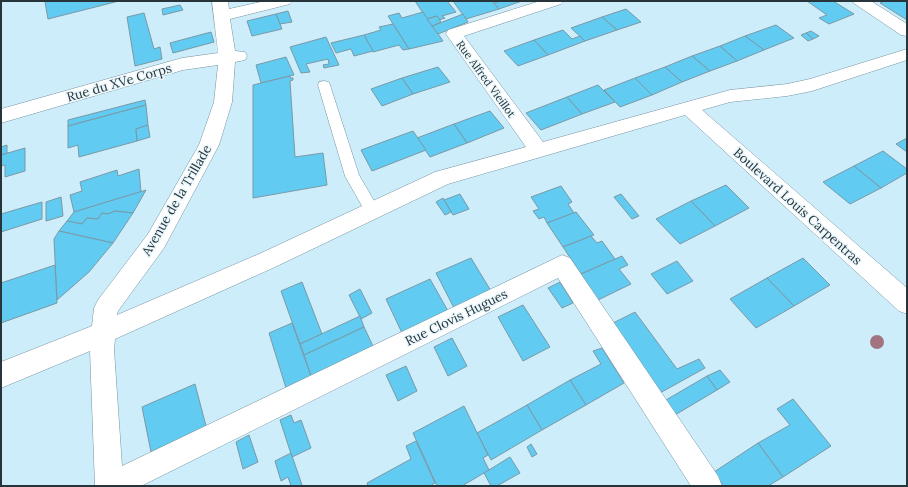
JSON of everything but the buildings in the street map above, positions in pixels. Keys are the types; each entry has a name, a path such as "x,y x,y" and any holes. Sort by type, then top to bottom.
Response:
{"street":[{"path":"221,8 285,1"},
{"name":"Rue Alfred Vieillot","path":"539,151 454,34 556,1"},
{"path":"860,1 907,31"},
{"name":"Avenue de la Trillade","path":"110,486 102,350 106,308 156,241 209,145 223,102 233,57 221,8"},
{"path":"1,375 103,333 372,211 406,193 442,178 730,96 788,90 812,85 907,54"},
{"name":"Rue du XVe Corps","path":"1,116 182,64 233,57"},
{"name":"Boulevard Louis Carpentras","path":"688,108 907,303"},
{"name":"Rue Clovis Hugues","path":"110,486 562,265 708,486"}],"lane":[{"path":"324,85 352,176 372,211"}]}
